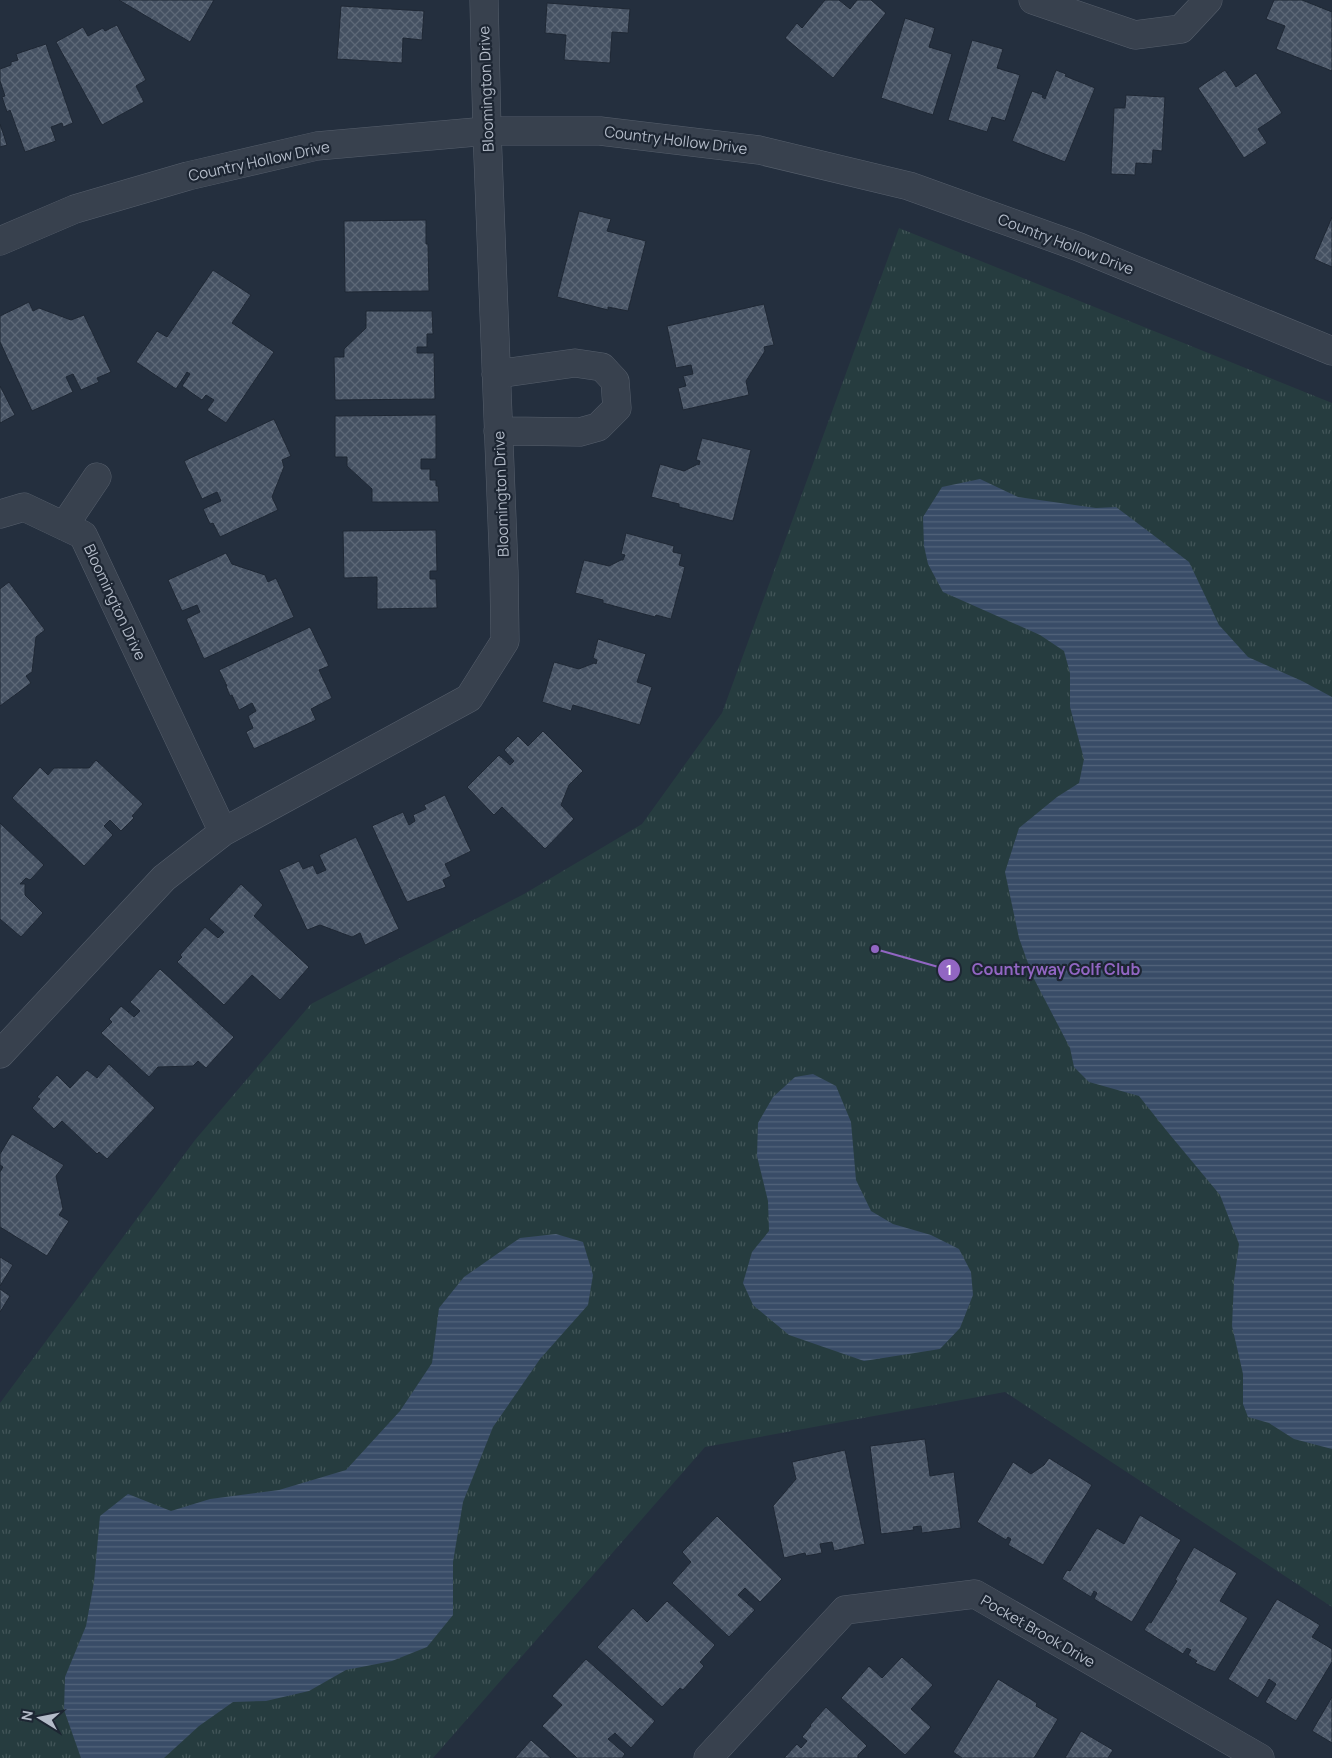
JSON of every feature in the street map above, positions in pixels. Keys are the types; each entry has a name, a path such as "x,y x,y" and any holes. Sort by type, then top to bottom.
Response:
{"street":[{"name":"Bloomington Drive","path":"0,1054 164,878 224,832 469,698 505,641 484,0"},
{"path":"1033,0 1135,36 1181,29 1208,0"},
{"name":"Country Hollow Drive","path":"0,241 74,209 188,176 317,146 487,130 600,131 759,150 909,186 1079,248 1332,351"},
{"path":"496,374 575,363 602,367 615,380 617,408 598,427 580,432 498,431"},
{"path":"64,526 97,477"},
{"name":"Bloomington Drive","path":"0,514 24,507 83,535 224,832"},
{"name":"Pocket Brook Drive","path":"708,1758 845,1610 974,1594 1260,1758"}],"green space":[{"path":"899,228 1332,403 1332,1607 1005,1392 705,1447 433,1758 0,1758 0,1403 195,1140 311,1004 524,894 642,824 722,713"}],"water":[{"path":"980,479 1018,497 1096,508 1116,507 1189,562 1219,625 1248,657 1302,681 1332,697 1332,1449 1294,1439 1269,1423 1248,1417 1243,1404 1243,1374 1232,1326 1234,1281 1239,1244 1220,1195 1139,1096 1089,1082 1074,1067 1070,1048 1033,977 1019,938 1005,872 1019,828 1057,797 1079,783 1084,759 1070,707 1070,673 1064,651 1040,635 943,592 928,564 924,546 923,517 942,487"},
{"path":"813,1074 836,1086 851,1122 856,1180 871,1211 893,1224 931,1235 959,1249 971,1272 973,1295 960,1328 940,1349 864,1361 789,1335 753,1305 743,1283 752,1252 769,1231 768,1201 757,1156 758,1123 773,1097 795,1077"},
{"path":"556,1234 583,1242 593,1275 588,1305 540,1359 493,1427 463,1502 453,1562 453,1615 427,1647 392,1661 346,1670 309,1691 266,1701 233,1702 199,1726 164,1758 81,1758 64,1710 65,1677 86,1626 94,1582 100,1516 128,1494 171,1511 210,1499 279,1490 346,1470 400,1411 432,1363 439,1308 464,1277 520,1238"}],"building":[{"path":"119,0 214,0 190,42"},
{"path":"825,0 839,0 850,9 857,0 871,0 886,13 833,78 785,38 797,23 802,28"},
{"path":"1274,0 1302,0 1332,12 1332,71 1276,49 1285,26 1266,19"},
{"path":"547,3 630,9 628,33 612,32 610,63 564,60 566,35 545,33"},
{"path":"341,6 424,11 422,40 403,38 402,63 337,59"},
{"path":"905,18 935,28 929,47 952,54 933,115 881,98"},
{"path":"117,25 146,80 136,86 144,102 102,125 56,42 83,27 88,36 103,28 105,31"},
{"path":"972,40 1003,49 997,68 1020,75 1005,121 992,117 987,132 948,120"},
{"path":"46,44 73,123 63,127 62,123 51,127 56,141 25,152 10,110 7,112 2,97 5,96 0,81 0,69 18,60 16,54"},
{"path":"1056,70 1066,74 1065,76 1095,88 1065,162 1012,141 1032,91 1043,95 1042,97 1045,99"},
{"path":"1225,70 1236,87 1256,73 1282,113 1258,129 1267,143 1244,158 1198,88"},
{"path":"1126,95 1165,97 1162,151 1153,150 1152,164 1136,163 1135,175 1111,174 1114,108 1125,108"},
{"path":"0,124 7,145 0,147"},
{"path":"579,211 611,219 607,231 646,241 628,311 608,307 608,310 557,297"},
{"path":"1332,217 1332,267 1314,259"},
{"path":"426,220 429,291 345,292 344,221"},
{"path":"213,270 251,295 232,323 274,352 226,423 207,410 214,400 206,395 202,400 182,386 190,374 187,372 176,389 136,362 157,331 167,337"},
{"path":"29,302 33,311 39,308 71,320 84,315 111,372 97,378 99,382 81,390 73,374 66,377 73,392 32,411 0,342 0,316"},
{"path":"764,304 774,345 764,347 765,351 746,381 749,395 683,410 678,388 686,386 683,376 693,374 691,365 676,368 667,326"},
{"path":"366,311 432,311 433,334 427,334 427,347 417,347 417,353 434,353 435,399 335,400 334,357 344,357 344,349 366,328"},
{"path":"0,386 15,415 0,423"},
{"path":"436,415 436,459 421,459 421,469 430,469 430,480 436,480 439,502 372,502 372,489 347,466 347,457 335,457 335,416"},
{"path":"274,419 291,456 282,460 284,467 272,497 278,510 220,537 213,523 210,524 203,509 221,501 217,492 202,499 184,461"},
{"path":"702,438 751,450 733,521 679,507 679,504 651,497 660,464 684,471 699,465 700,461 696,460"},
{"path":"436,530 437,571 430,571 430,579 436,579 437,608 377,609 377,577 344,578 343,531"},
{"path":"626,533 674,546 673,552 682,554 679,565 685,567 671,619 656,615 655,617 603,603 603,600 575,593 584,560 609,566 623,560 625,555 621,554"},
{"path":"226,553 232,564 265,575 268,582 276,578 294,617 204,659 186,619 200,612 197,605 182,611 168,580"},
{"path":"9,582 45,630 36,637 32,672 26,676 31,683 0,706 0,589"},
{"path":"310,627 329,666 319,670 332,698 311,709 316,720 254,749 246,732 253,728 248,716 256,711 252,703 239,710 232,695 230,696 219,670"},
{"path":"598,639 646,654 637,682 652,687 640,725 573,705 571,711 542,702 554,662 579,669 594,663 596,664 597,660 593,658"},
{"path":"543,731 583,771 569,785 561,805 574,819 545,849 502,807 494,815 467,787 499,755 510,765 514,761 504,750 518,736 528,746"},
{"path":"96,760 143,804 132,816 134,818 121,831 110,820 104,826 113,835 84,866 12,798 40,767 48,775 54,768 89,768"},
{"path":"445,795 471,851 445,864 451,876 443,880 446,887 407,902 372,826 403,812 409,825 415,821 413,815 426,809 424,805"},
{"path":"0,823 44,865 30,880 26,878 20,884 25,884 25,895 43,913 21,937 0,919"},
{"path":"356,837 399,929 365,945 360,933 352,937 320,925 307,930 279,870 299,861 303,869 313,865 317,874 326,870 319,855"},
{"path":"241,884 263,905 254,916 309,967 280,1000 252,975 224,1005 177,962 182,957 180,955 205,927 218,938 224,932 209,919"},
{"path":"160,969 234,1037 206,1068 198,1061 193,1066 158,1067 149,1077 101,1033 112,1022 109,1019 121,1006 134,1017 140,1011 130,1002"},
{"path":"109,1064 155,1108 107,1159 99,1152 97,1154 62,1121 54,1129 32,1108 40,1099 37,1097 57,1075 70,1088 87,1070 97,1078"},
{"path":"12,1134 64,1165 56,1176 63,1209 59,1215 69,1221 47,1256 0,1227 0,1172 3,1167 0,1165 0,1154"},
{"path":"0,1257 13,1265 0,1286"},
{"path":"0,1289 10,1296 0,1312"},
{"path":"925,1439 930,1476 954,1472 961,1528 922,1533 921,1526 913,1527 914,1530 881,1534 870,1446"},
{"path":"845,1450 865,1544 834,1551 832,1542 820,1544 822,1553 806,1556 805,1553 784,1558 773,1506 796,1479 792,1462"},
{"path":"1049,1458 1092,1485 1043,1565 1008,1545 1011,1539 1008,1537 1006,1540 977,1522 1013,1462 1031,1474 1044,1465"},
{"path":"1140,1515 1181,1540 1132,1622 1094,1599 1097,1593 1094,1591 1091,1597 1062,1579 1067,1570 1070,1571 1097,1528 1124,1544"},
{"path":"717,1516 782,1579 760,1602 745,1588 738,1595 755,1610 729,1637 672,1583 691,1562 682,1552"},
{"path":"1194,1547 1237,1573 1220,1601 1248,1618 1215,1672 1195,1663 1197,1661 1188,1655 1191,1650 1187,1648 1183,1654 1144,1630 1149,1622 1151,1623 1177,1581 1175,1580"},
{"path":"1277,1599 1320,1625 1312,1637 1332,1649 1332,1662 1296,1721 1265,1702 1276,1684 1269,1679 1258,1698 1228,1679"},
{"path":"667,1601 715,1645 700,1662 704,1666 683,1690 680,1688 662,1707 597,1647 633,1608 647,1622"},
{"path":"902,1657 933,1685 911,1709 931,1727 905,1755 841,1698 869,1666 882,1678"},
{"path":"586,1659 655,1721 631,1748 615,1733 608,1739 625,1754 622,1758 577,1758 542,1726 562,1705 552,1696"},
{"path":"998,1679 1037,1703 1036,1706 1058,1719 1034,1758 962,1758 953,1752"},
{"path":"1332,1697 1332,1743 1312,1731"},
{"path":"826,1707 867,1746 858,1755 858,1758 784,1758 797,1744 801,1748 807,1741 802,1737"},
{"path":"1081,1731 1113,1750 1108,1758 1065,1758"},
{"path":"531,1740 551,1758 515,1758"}],"place":[{"name":"Countryway Golf Club","path":"875,949"}]}
